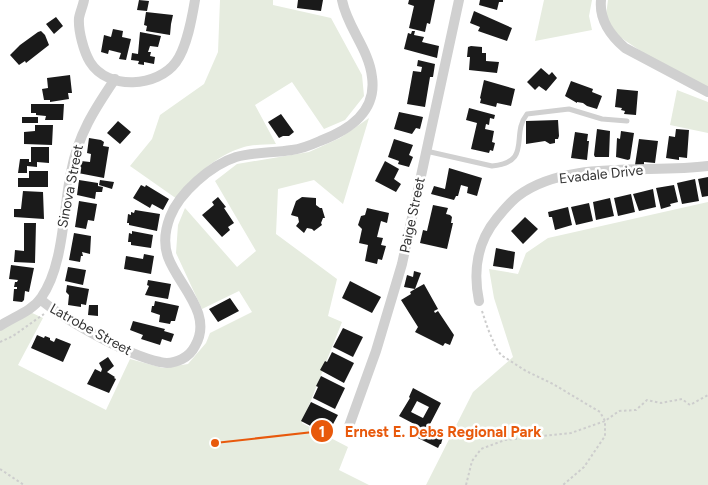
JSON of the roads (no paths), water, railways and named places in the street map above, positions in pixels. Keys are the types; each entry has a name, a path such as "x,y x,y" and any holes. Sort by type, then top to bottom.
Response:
{"street":[{"path":"84,0 79,19 80,33 90,62 99,74 127,82 154,79 167,72 176,62 182,51 195,0"},
{"name":"Latrobe Street","path":"0,326 28,310 40,299 52,309 111,343 142,357 161,363 180,360 187,356 198,341 201,330 200,318 172,268 165,245 165,231 178,200 193,184 222,163 247,154 295,150 314,144 351,126 365,111 370,99 372,77 368,61 347,20 342,0"},
{"name":"Paige Street","path":"349,426 396,288 459,0"},
{"path":"601,0 602,16 615,40 625,48 708,92"},
{"name":"Sinova Street","path":"40,299 51,280 56,262 78,142 87,122 115,79"},
{"name":"Evadale Drive","path":"479,301 476,285 476,268 484,238 504,210 517,197 532,187 548,180 574,174 622,170 689,169 708,166"}],"lane":[{"path":"426,151 492,166 500,165 508,163 514,158 518,150 521,125 527,114 569,109 602,119 627,121"}],"place":[{"name":"Ernest E. Debs Regional Park","path":"215,443"}]}
